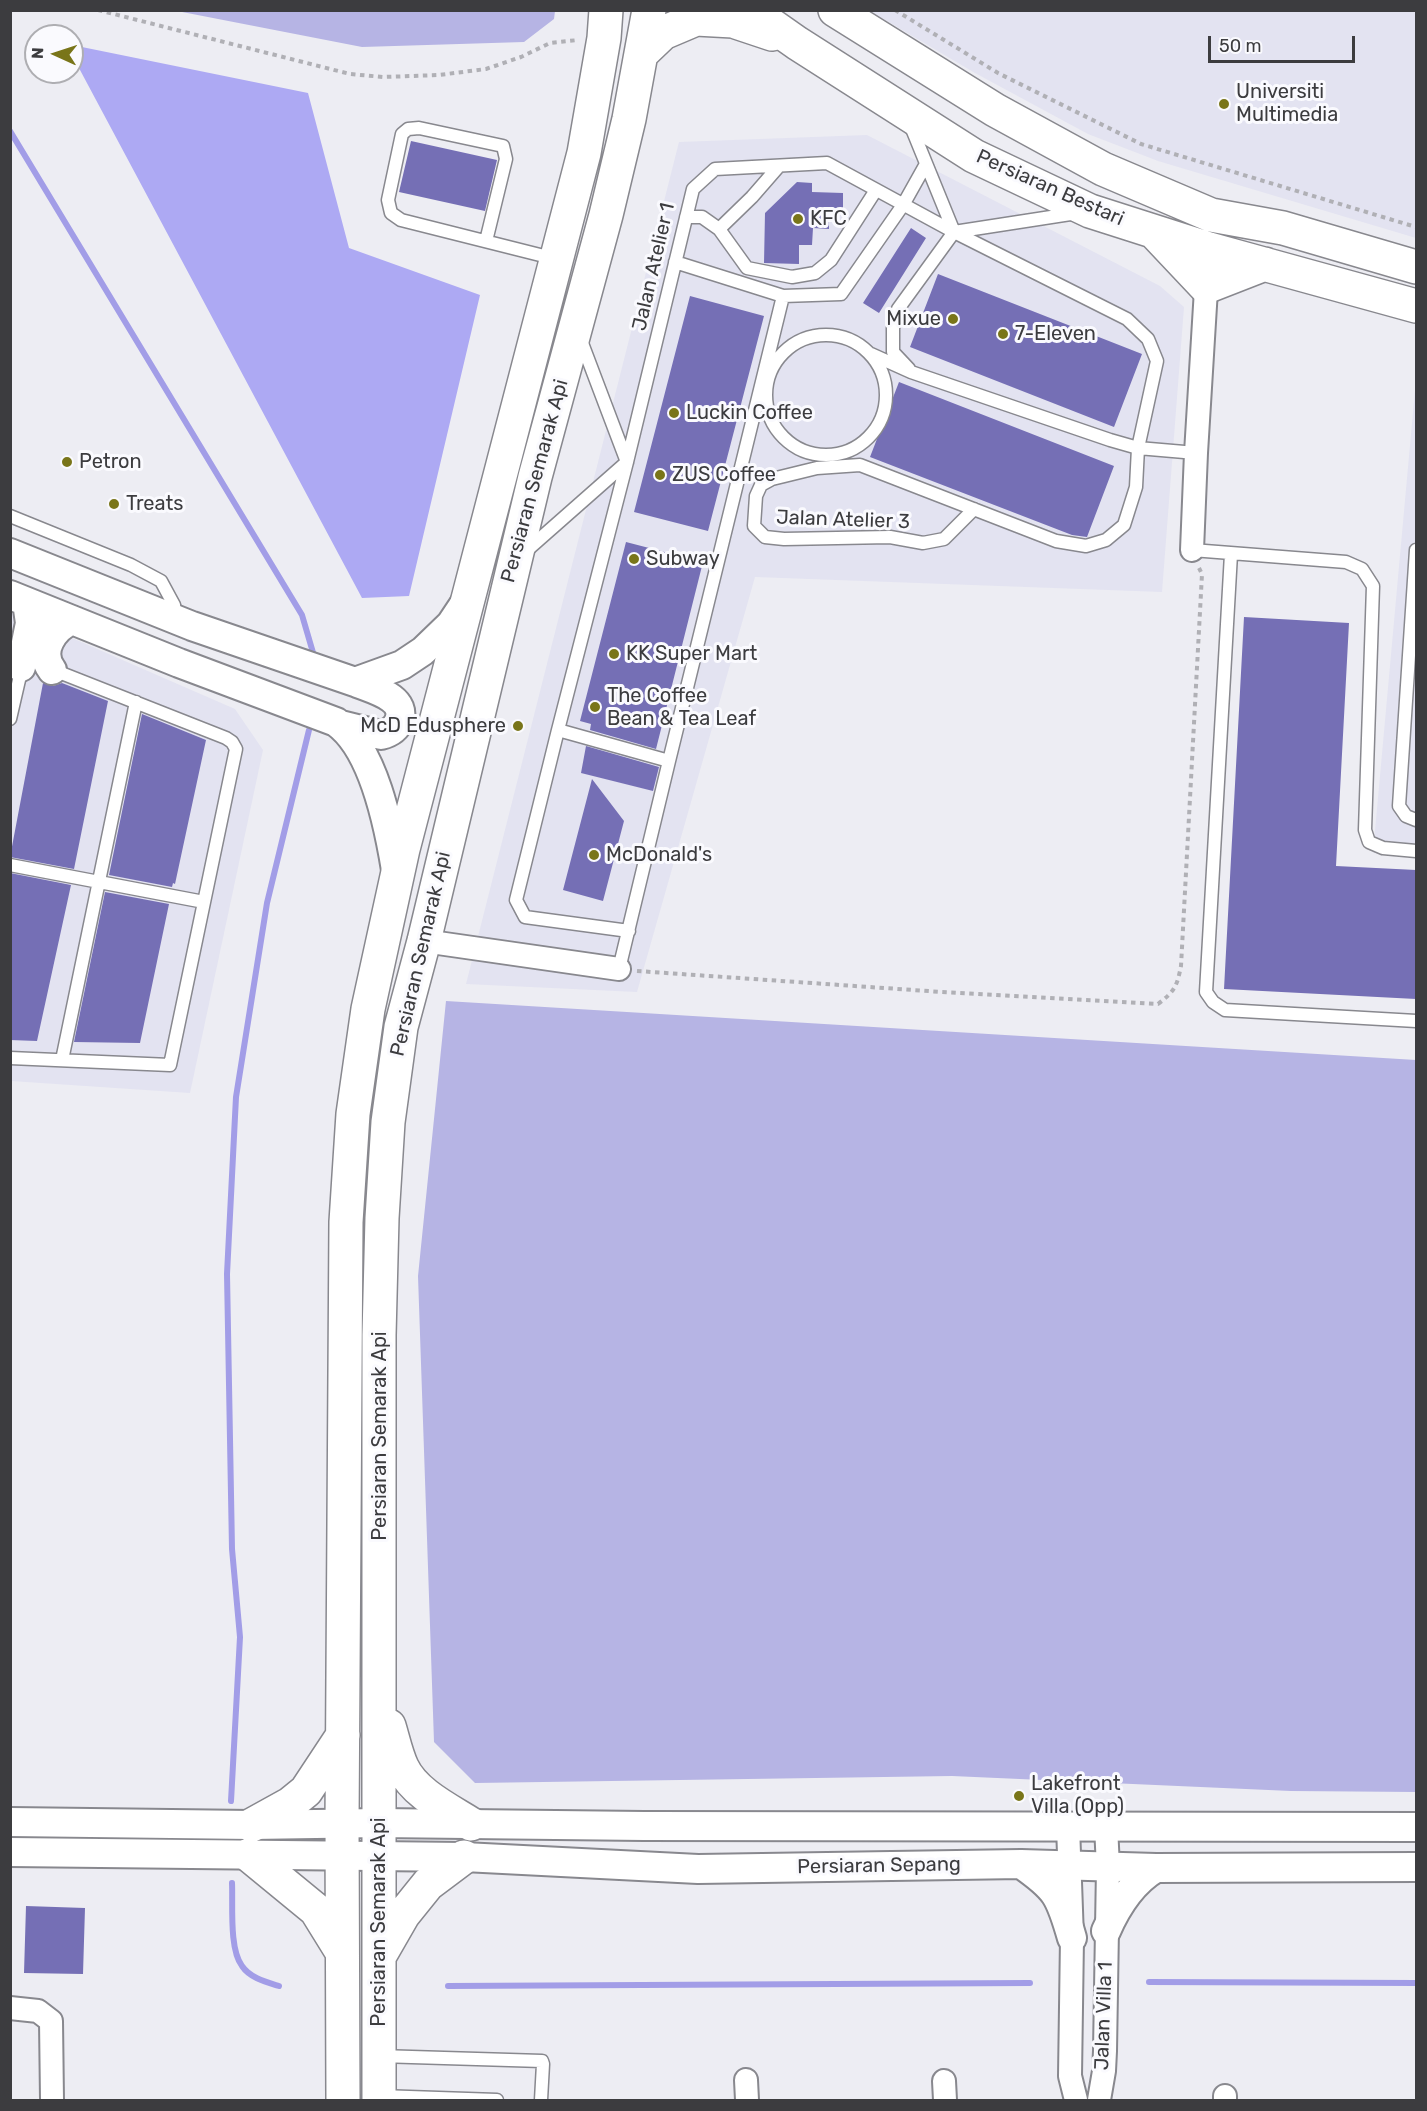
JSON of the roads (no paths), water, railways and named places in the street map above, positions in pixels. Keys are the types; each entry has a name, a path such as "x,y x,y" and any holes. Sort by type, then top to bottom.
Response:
{"main road":[{"name":"Persiaran Semarak Api","path":"379,2098 379,1335 382,1218 388,1122 400,1027 424,941 514,562 606,215 629,119 649,10"},
{"name":"Persiaran Bestari","path":"750,10 797,43 974,156 1090,210 1209,249 1416,306"},
{"name":"Persiaran Bestari","path":"835,10 995,111 1103,169 1211,215 1283,228 1416,267"},
{"path":"642,53 663,33 696,19 733,21 797,43"},
{"name":"Persiaran Semarak Api","path":"343,2100 342,1824 346,1222 353,1114 368,1009 397,875 465,603 584,153 605,24"},
{"name":"Persiaran Bestari","path":"1137,183 1188,198 1242,210 1283,228"},
{"path":"1152,231 1206,287 1264,264"},
{"path":"380,1699 403,1768 422,1792 471,1824"},
{"path":"342,1952 316,1910 250,1840 306,1791 343,1735"},
{"path":"379,1958 403,1916 428,1884 464,1857"}],"street":[{"path":"1192,550 1211,215"},
{"path":"10,553 176,620 355,682 395,701 400,710 400,719 396,727 381,735 341,725 19,599"},
{"path":"19,599 30,623 21,667"},
{"path":"355,682 402,665 423,651 451,624 465,603"},
{"path":"52,670 46,658 52,634 61,624 72,620"},
{"path":"341,725 368,765 390,830 397,875"},
{"path":"424,941 619,969"},
{"path":"10,1822 250,1840"},
{"name":"Persiaran Sepang","path":"250,1840 342,1824 379,1823 1416,1827"},
{"name":"Jalan Villa 1","path":"1068,1826 1072,1938 1070,2076 1076,2100"},
{"name":"Jalan Villa 1","path":"1099,2100 1105,2051 1108,1866 1106,1826"},
{"path":"10,1852 250,1840"},
{"name":"Persiaran Sepang","path":"250,1840 342,1857 464,1857 698,1869 1021,1864 1156,1868 1416,1867"},
{"path":"1021,1864 1044,1880 1054,1891 1064,1909 1072,1938"},
{"path":"1106,1931 1131,1888 1156,1868"},
{"path":"10,2008 38,2011 51,2021 52,2100"}],"lane":[{"path":"905,112 954,232"},
{"path":"486,240 506,159 503,146 419,128 408,129 402,134 388,200 391,213 401,220 556,259"},
{"name":"Jalan Atelier 1","path":"629,931 525,917 516,900 627,462 693,189 715,169 827,163 954,232 1127,319 1148,339 1157,361"},
{"path":"675,262 783,296 841,294 903,205 926,164"},
{"path":"719,229 752,197 779,166"},
{"path":"686,217 702,217 719,229 747,268 792,277 815,273 831,260 876,190"},
{"path":"911,372 893,352 893,328 898,309 954,232 1090,210"},
{"path":"619,969 783,296"},
{"path":"514,562 627,462 576,329"},
{"path":"870,354 880,370 885,389 884,409 876,428 862,444 843,453 823,456 803,451 786,440 773,424 767,406 766,386 772,368 783,352 799,341 817,335 837,336 855,342 870,354 911,372 1138,448 1196,453"},
{"name":"Jalan Atelier 3","path":"974,509 944,539 923,543 890,537 784,539 765,537 754,526 756,496 761,485 772,479 817,468 860,465 974,509 1056,541 1086,546 1106,540 1124,525 1136,487 1138,448 1157,361"},
{"path":"10,516 131,565 161,581 174,605 176,620"},
{"path":"1192,550 1346,562 1362,569 1373,586 1365,830 1369,842 1383,848 1416,851"},
{"path":"1416,550 1399,806 1406,816 1416,820"},
{"path":"1232,554 1206,992 1213,1002 1225,1010 1416,1021"},
{"path":"10,719 21,667 36,666 52,670 226,738 236,749 170,1065 10,1058"},
{"path":"62,1060 135,702"},
{"path":"558,730 669,761"},
{"path":"10,865 204,902"},
{"path":"379,2056 542,2061 541,2100"},
{"path":"379,2098 497,2100"}],"waterway":[{"path":"10,131 302,615 314,656"},
{"path":"231,1801 240,1637 232,1549 227,1274 236,1097 267,903 309,730"},
{"path":"232,1883 233,1938 238,1958 249,1974 279,1986"},
{"path":"1149,1982 1416,1983"},
{"path":"448,1986 1030,1983"}],"place":[{"name":"Universiti Multimedia","path":"1224,104"},
{"name":"KFC","path":"798,219"},
{"name":"Mixue","path":"953,319"},
{"name":"7-Eleven","path":"1003,334"},
{"name":"Luckin Coffee","path":"674,413"},
{"name":"Petron","path":"67,462"},
{"name":"ZUS Coffee","path":"660,475"},
{"name":"Treats","path":"114,504"},
{"name":"Subway","path":"634,559"},
{"name":"KK Super Mart","path":"614,654"},
{"name":"The Coffee Bean & Tea Leaf","path":"595,707"},
{"name":"McD Edusphere","path":"518,726"},
{"name":"McDonald's","path":"594,855"},
{"name":"Lakefront Villa (Opp)","path":"1019,1796"}]}
